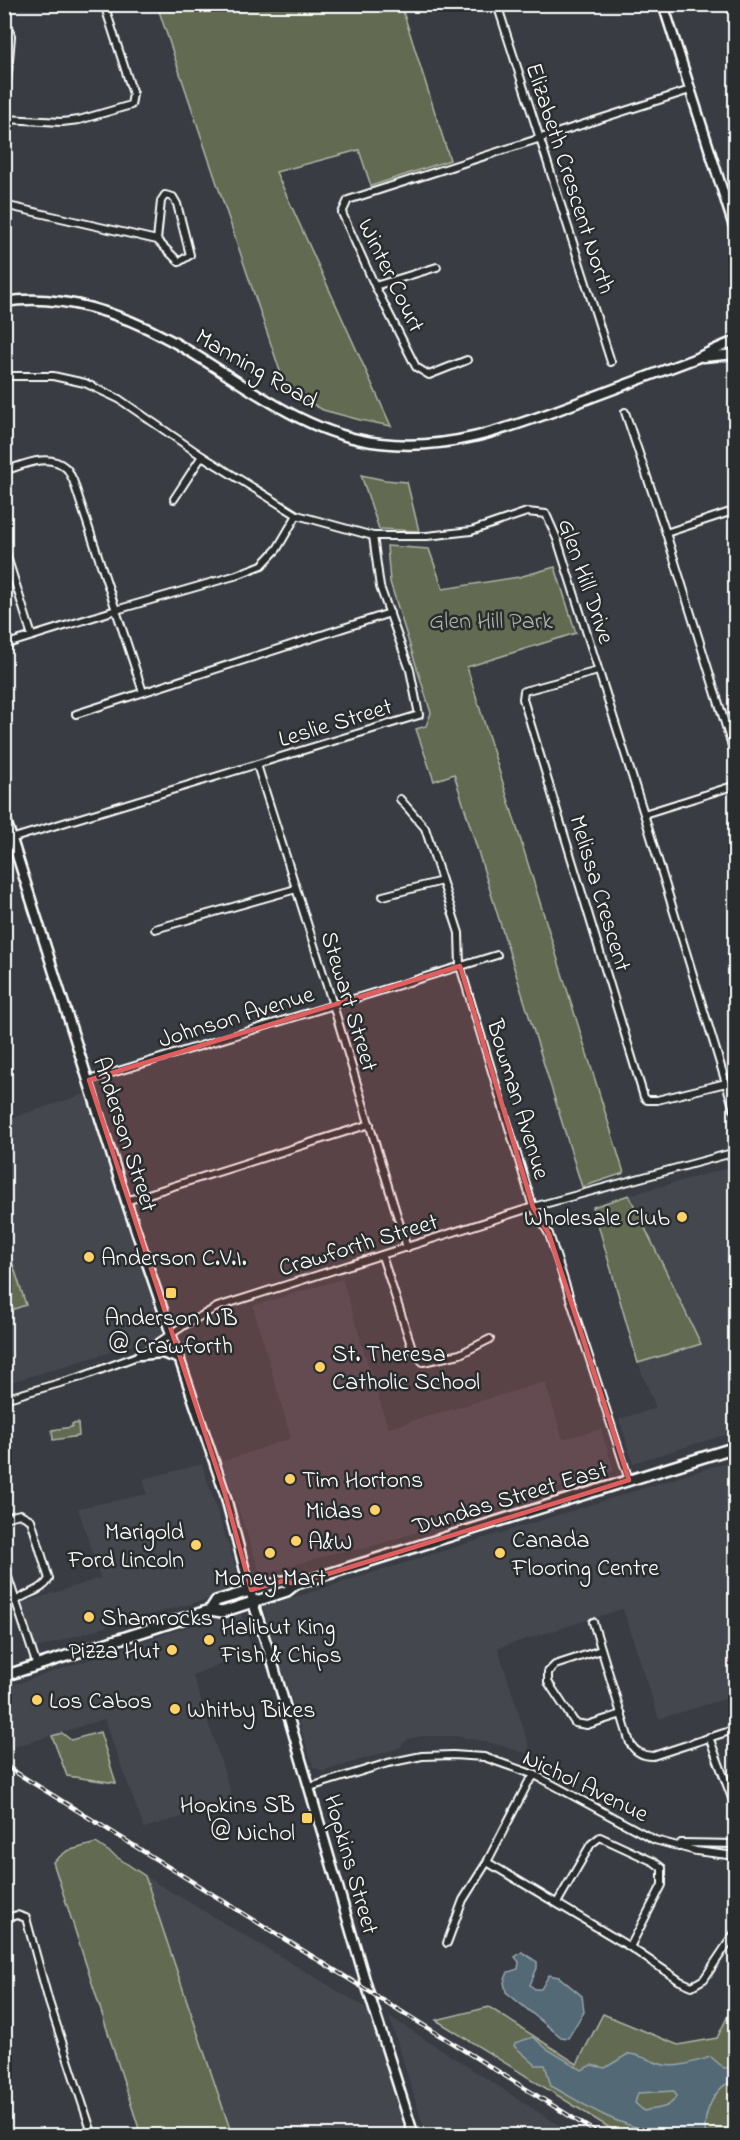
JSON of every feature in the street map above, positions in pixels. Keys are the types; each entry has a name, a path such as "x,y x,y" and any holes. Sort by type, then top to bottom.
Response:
{"main road":[{"path":"663,4 735,233"},
{"name":"Manning Road","path":"4,302 67,302 120,316 170,340 291,415 350,439 383,444 450,443 506,429 697,358 735,341"},
{"name":"Manning Road","path":"697,358 735,354"},
{"name":"Anderson Street","path":"4,814 8,840 225,1494 253,1602"},
{"path":"140,1355 162,1353 180,1359"},
{"name":"Dundas Street East","path":"4,1676 210,1610 222,1612 287,1592 296,1584 735,1447"},
{"name":"Dundas Street East","path":"210,1610 216,1601 251,1590 283,1581 296,1584"},
{"name":"Hopkins Street","path":"253,1602 310,1787 368,1990 414,2136"}],"street":[{"path":"4,14 11,36 5,119 63,122 79,120 131,105 133,94 104,4"},
{"name":"Elizabeth Crescent North","path":"497,4 611,362"},
{"name":"Winter Court","path":"467,360 429,375 416,367 375,286 342,213 348,200 690,90"},
{"path":"4,205 158,240 179,262 190,255 177,204 173,197 165,195 160,201 158,240"},
{"path":"375,286 437,267"},
{"name":"Glen Hill Drive","path":"4,376 11,374 53,376 85,383 118,399 202,456 297,515 373,536 427,536 471,531 528,512 546,514 557,539 644,814 735,1116"},
{"path":"625,412 666,533 735,759"},
{"path":"174,499 202,456"},
{"path":"4,471 39,460 51,460 65,467 74,480 143,692"},
{"path":"666,533 735,510"},
{"path":"4,645 234,576 262,565 278,549 297,515"},
{"name":"Leslie Street","path":"257,765 419,715 410,670 380,587 373,536"},
{"path":"4,547 32,636"},
{"path":"76,714 390,613"},
{"name":"Melissa Crescent","path":"598,671 524,692 523,699 644,1096 647,1100 657,1100 726,1083"},
{"path":"8,840 257,765"},
{"name":"Stewart Street","path":"257,765 407,1248"},
{"path":"644,814 735,784"},
{"name":"Bowman Avenue","path":"400,799 425,828 459,933 460,966 533,1208 549,1234 629,1480"},
{"path":"383,896 442,881"},
{"path":"155,929 296,889"},
{"name":"Johnson Avenue","path":"89,1080 497,955"},
{"path":"4,1053 6,1058 4,1061"},
{"path":"126,1201 370,1124"},
{"name":"Crawforth Street","path":"4,1399 81,1377 140,1355 217,1307 533,1208 735,1152"},
{"path":"382,1256 413,1351 423,1362 460,1354 490,1339"},
{"path":"4,1518 20,1514 31,1520 49,1579 45,1586 22,1596 15,1602"},
{"path":"5,1567 37,1666"},
{"path":"593,1622 632,1746 644,1756 653,1756 735,1729"},
{"path":"601,1650 555,1665 548,1672 548,1682 572,1721 579,1725 589,1725 622,1714"},
{"path":"709,1737 735,1809"},
{"name":"Nichol Avenue","path":"310,1787 388,1763 422,1756 453,1755 484,1758 535,1775 656,1840 696,1851 735,1856"},
{"path":"447,1943 463,1900 487,1862 528,1783 535,1775"},
{"path":"557,1903 591,1844 600,1838 654,1862 662,1868 662,1886 630,1947"},
{"name":"Nichol Avenue","path":"671,1843 735,1844"},
{"path":"487,1862 630,1947 680,1981 692,1986 704,1979 735,1930"},
{"path":"4,1919 17,1916 26,1918 49,2002 93,2136"}],"highlighted area":[{"path":"460,966 533,1207 549,1234 629,1480 296,1584 283,1581 251,1590 225,1494 89,1080"}],"shaded area":[{"path":"85,1094 164,1336 5,1384 5,1120"},
{"path":"735,1166 735,1432 633,1463 619,1419 656,1408 638,1363 701,1344 629,1195"},
{"path":"342,1279 388,1428 545,1382 563,1439 601,1429 614,1471 363,1549 338,1552 261,1575 222,1462 291,1438 253,1306"},
{"path":"727,1462 736,1490 735,1696 659,1719 623,1609 498,1648 532,1755 456,1736 424,1736 408,1739 399,1748 322,1772 313,1767 263,1607"},
{"path":"202,1464 243,1590 115,1624 34,1649 19,1604 100,1578 78,1508 147,1494 143,1479"},
{"path":"240,1609 252,1651 193,1675 234,1802 144,1828 104,1719 5,1750 4,1688"},
{"path":"145,1876 370,2010 409,2135 232,2135"},
{"path":"389,2016 574,2135 426,2135"}],"green space":[{"path":"157,5 401,5 450,160 371,186 359,150 276,172 391,426 323,410 286,389"},
{"path":"361,475 407,482 419,531 379,529"},
{"name":"Glen Hill Park","path":"387,546 429,549 443,589 519,577 555,567 576,633 467,667 624,1173 582,1187 454,774 434,781 416,729 426,726 431,713 390,582"},
{"path":"629,1195 701,1344 638,1363 593,1207"},
{"path":"4,1236 26,1305 5,1312 4,1312"},
{"path":"78,1423 79,1436 53,1440 52,1430 72,1427 72,1424"},
{"path":"100,1732 116,1783 67,1776 52,1736 62,1733 71,1740"},
{"path":"96,1843 145,1876 232,2135 141,2135 53,1862 67,1851"},
{"path":"735,2001 735,2135 621,2135 436,2020 489,2007 577,2064 603,2014 678,2045 717,2038"}],"water":[{"path":"522,1952 537,1962 530,1985 535,1989 541,1989 549,1975 559,1977 582,1996 584,2012 568,2038 561,2037 506,1992 504,1982 508,1972 518,1969 519,1962 515,1957"},
{"path":"533,2037 547,2049 582,2070 591,2065 605,2068 628,2054 670,2066 688,2064 711,2057 724,2068 735,2067 735,2081 721,2088 711,2102 706,2119 706,2135 657,2132 608,2117 551,2086 545,2065 536,2065 514,2046 515,2043","holes":["674,2091 676,2096 667,2106 644,2111 635,2103 638,2093"]}],"railway":[{"path":"4,1765 602,2136"}],"place":[{"name":"Wholesale Club","path":"682,1217"},
{"name":"Anderson C.V.I.","path":"89,1257"},
{"name":"Anderson NB @ Crawforth","path":"171,1293"},
{"name":"St. Theresa Catholic School","path":"320,1367"},
{"name":"Tim Hortons","path":"290,1479"},
{"name":"Midas","path":"375,1510"},
{"name":"A&W","path":"296,1541"},
{"name":"Marigold Ford Lincoln","path":"196,1545"},
{"name":"Money Mart","path":"270,1553"},
{"name":"Canada Flooring Centre","path":"500,1553"},
{"name":"Shamrocks","path":"89,1617"},
{"name":"Halibut King Fish & Chips","path":"209,1640"},
{"name":"Pizza Hut","path":"172,1650"},
{"name":"Los Cabos","path":"37,1700"},
{"name":"Whitby Bikes","path":"175,1709"},
{"name":"Hopkins SB @ Nichol","path":"307,1818"}]}
